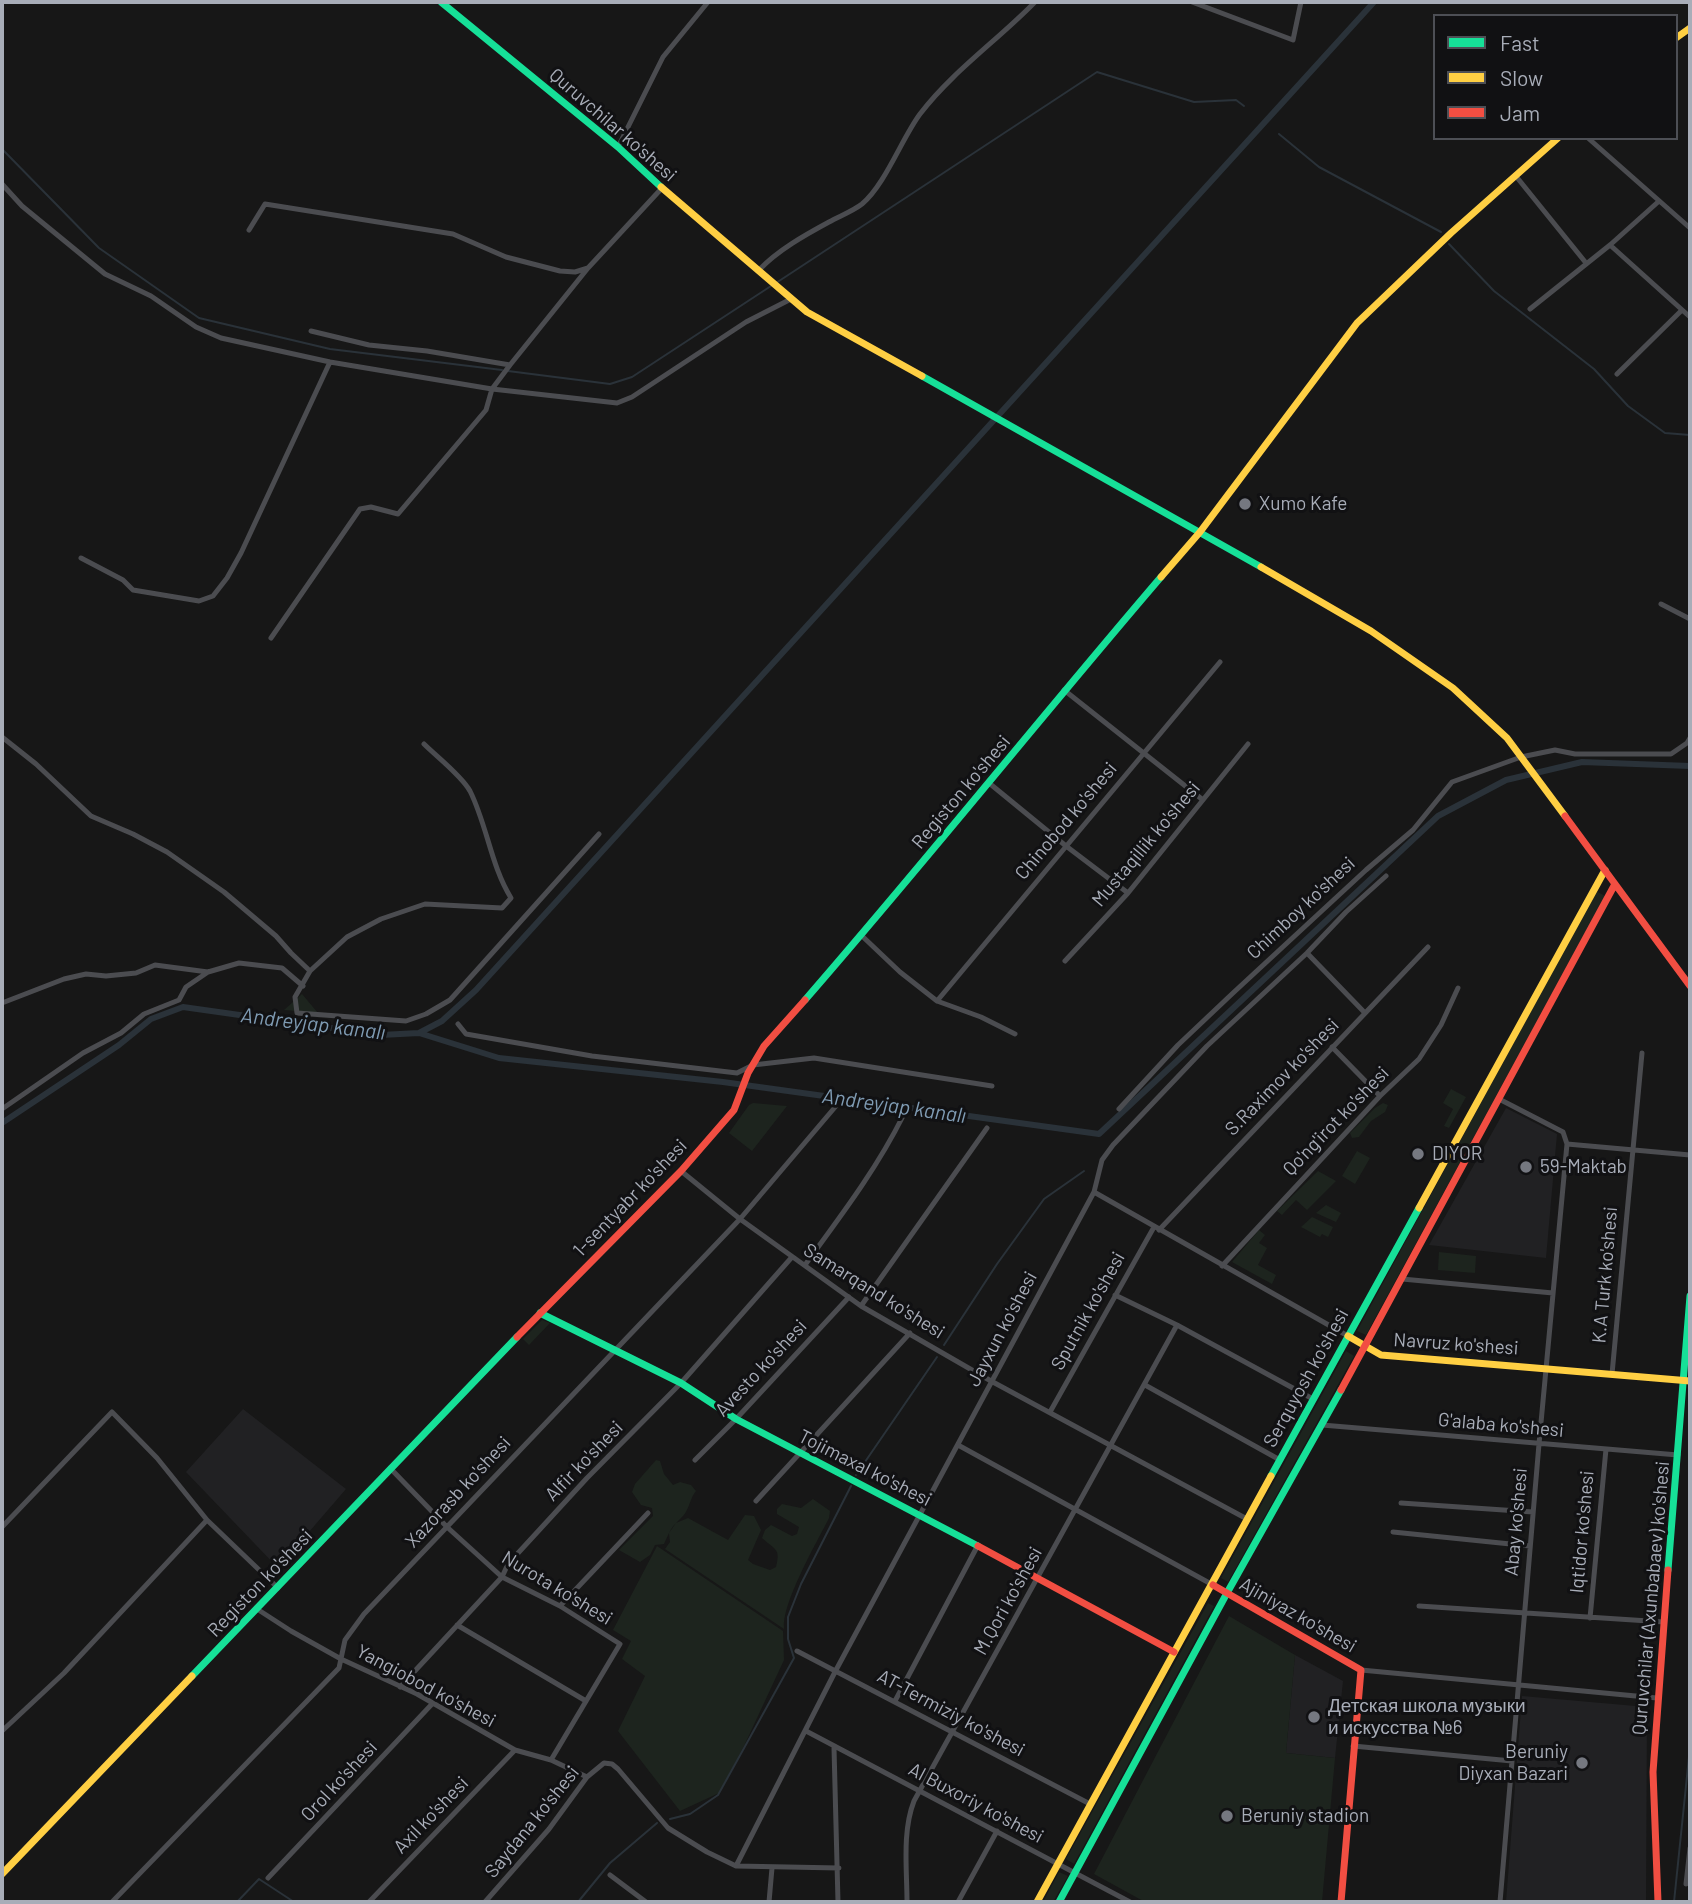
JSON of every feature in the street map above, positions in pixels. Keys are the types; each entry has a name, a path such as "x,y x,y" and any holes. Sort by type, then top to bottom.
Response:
{"street":[{"name":"Quruvchilar ko'shesi","path":"441,2 618,147 807,312 1371,631 1453,688 1507,738 1605,870"},
{"path":"618,147 663,57 708,2"},
{"path":"761,272 771,258 817,228 862,204 904,143 918,116 945,83 1003,34 1035,2"},
{"path":"1192,2 1293,40 1301,2"},
{"name":"Registon ko'shesi","path":"748,1073 764,1046 861,935 1064,690 1200,532 1357,323 1451,233 1556,140"},
{"path":"1590,140 1690,228"},
{"path":"1516,175 1586,263"},
{"path":"2,184 22,206 105,274 151,296 196,327 221,338 330,362 492,389 617,403 632,397 746,322 791,299"},
{"path":"271,638 360,509 371,507 398,514 486,410 492,389 588,268 662,188"},
{"path":"1530,309 1611,245 1658,202"},
{"path":"249,230 265,204 291,206 316,213 453,234 506,257 561,271 575,272 588,268"},
{"path":"1611,245 1690,317"},
{"path":"1617,374 1682,310"},
{"path":"311,331 369,345 427,351 510,365"},
{"path":"81,558 123,580 133,590 199,601 213,596 240,554 330,362"},
{"path":"1661,604 1690,619"},
{"name":"Chinobod ko'shesi","path":"937,1001 1220,662"},
{"path":"1064,690 1203,800"},
{"path":"2,737 36,764 91,816 166,852 224,892 276,936 310,971"},
{"name":"Chimboy ko'shesi","path":"1119,1109 1178,1045 1366,870 1413,830 1452,782 1521,757 1555,750 1575,754 1671,754 1689,741"},
{"path":"424,744 469,788 502,883 511,898 502,908 425,904 381,919 347,937 310,971 295,997 297,1013 406,1021 426,1014 450,1000 599,834"},
{"name":"Mustaqillik ko'shesi","path":"1065,961 1128,892 1248,744"},
{"path":"989,783 1128,892"},
{"path":"1605,870 1690,986"},
{"name":"Serquyosh ko'shesi","path":"1037,1902 1605,870"},
{"name":"Jayxun ko'shesi","path":"736,1866 836,1670 1094,1192 1102,1160 1207,1046 1386,876"},
{"name":"Serquyosh ko'shesi","path":"1059,1902 1227,1593 1365,1348 1615,884"},
{"path":"861,935 900,972 937,1001 981,1017 1015,1034"},
{"name":"S.Raximov ko'shesi","path":"1157,1228 1428,947"},
{"path":"1307,953 1365,1013"},
{"path":"2,1109 83,1053 121,1032 144,1014 178,1000 186,987 208,972 239,963 282,968 303,986"},
{"path":"2,1003 64,979 86,974 106,976 136,973 155,965 208,972"},
{"name":"Qo'ng'irot ko'shesi","path":"1222,1266 1380,1096 1419,1059 1441,1025 1458,988"},
{"path":"458,1024 466,1034 592,1056 737,1073 753,1065 814,1058 992,1086"},
{"path":"1332,1047 1380,1096"},
{"name":"K.A Turk ko'shesi","path":"1612,1374 1642,1054"},
{"name":"1-sentyabr ko'shesi","path":"540,1313 681,1171 734,1110 748,1073"},
{"path":"1499,1098 1563,1132 1567,1144 1690,1155"},
{"name":"Xazorasb ko'shesi","path":"112,1902 339,1668 345,1640 364,1614 740,1219 836,1106"},
{"path":"805,1265 866,1181 903,1116"},
{"path":"861,1306 987,1128"},
{"name":"Abay ko'shesi","path":"1500,1902 1567,1144"},
{"name":"Samarqand ko'shesi","path":"681,1171 740,1219 861,1306 991,1381 1248,1519"},
{"name":"Navruz ko'shesi","path":"1094,1192 1365,1348 1381,1354 1686,1380"},
{"name":"Sputnik ko'shesi","path":"1050,1412 1115,1295 1157,1228"},
{"name":"Alfir ko'shesi","path":"400,1687 502,1577 508,1564 681,1384 792,1257"},
{"path":"1402,1279 1553,1293"},
{"path":"1115,1295 1177,1325 1313,1399"},
{"name":"Quruvchilar (Axunbabaev) ko'shesi","path":"1658,1902 1653,1772 1657,1698 1686,1380 1690,1296"},
{"name":"Avesto ko'shesi","path":"695,1460 849,1297"},
{"name":"Registon ko'shesi","path":"2,1874 540,1313"},
{"name":"Tojimaxal ko'shesi","path":"540,1313 681,1384 736,1419 920,1514 1174,1653"},
{"name":"M.Qori ko'shesi","path":"907,1902 909,1814 920,1790 1177,1325"},
{"path":"756,1501 910,1333"},
{"path":"1145,1385 1280,1460"},
{"path":"2,1528 112,1412 157,1458 207,1520 278,1588"},
{"name":"G'alaba ko'shesi","path":"1322,1425 1678,1455"},
{"name":"Ajiniyaz ko'shesi","path":"958,1445 1361,1670 1657,1698"},
{"name":"Iqtidor ko'shesi","path":"1590,1618 1606,1449"},
{"name":"Nurota ko'shesi","path":"390,1468 447,1527 502,1577 560,1606 620,1644 586,1701"},
{"path":"1401,1503 1533,1512"},
{"path":"560,1606 648,1513"},
{"path":"2,1731 64,1673 207,1520"},
{"path":"1393,1532 1530,1546"},
{"path":"895,1701 978,1545"},
{"path":"1419,1606 1665,1622"},
{"name":"Yangiobod ko'shesi","path":"257,1609 291,1632 400,1687 515,1750 551,1760 587,1777"},
{"path":"457,1625 586,1701 551,1760"},
{"name":"AT-Termiziy ko'shesi","path":"797,1651 1090,1804"},
{"path":"1340,1902 1361,1670"},
{"name":"Orol ko'shesi","path":"268,1878 432,1704"},
{"name":"Al Buxoriy ko'shesi","path":"806,1731 1130,1902"},
{"path":"1353,1746 1512,1761"},
{"path":"834,1748 838,1902"},
{"name":"Axil ko'shesi","path":"369,1902 515,1750"},
{"name":"Saydana ko'shesi","path":"485,1902 549,1829 587,1777 604,1763 612,1764 618,1769 668,1828 736,1866"},
{"path":"958,1902 997,1831"},
{"path":"1686,1884 1690,1848"},
{"path":"736,1866 839,1868"},
{"path":"769,1902 772,1868"},
{"path":"610,1875 646,1902"}],"shaded area":[{"path":"1596,891 1605,896 1366,1335 1357,1331"},
{"path":"302,994 318,1013 284,1010"},
{"path":"1451,1089 1466,1097 1449,1128 1444,1126 1453,1109 1443,1103"},
{"path":"753,1103 787,1106 752,1151 729,1133"},
{"path":"1383,1103 1388,1105 1385,1112 1371,1121 1359,1137 1352,1138 1350,1133"},
{"path":"1506,1108 1557,1134 1546,1258 1429,1245"},
{"path":"1357,1151 1370,1158 1355,1184 1342,1176"},
{"path":"1318,1171 1336,1181 1307,1210 1296,1200 1282,1215 1277,1211"},
{"path":"1326,1205 1341,1213 1336,1222 1316,1213"},
{"path":"1312,1217 1333,1227 1328,1237 1322,1234 1320,1237 1301,1227"},
{"path":"1259,1230 1265,1235 1259,1243 1267,1248 1258,1265 1276,1275 1272,1284 1232,1262"},
{"path":"1439,1252 1476,1256 1475,1273 1438,1270"},
{"path":"542,1320 550,1323 529,1345 523,1339"},
{"path":"1346,1351 1354,1356 1228,1582 1221,1578"},
{"path":"243,1409 346,1489 278,1568 186,1472"},
{"path":"656,1460 660,1461 664,1474 673,1485 680,1482 691,1485 696,1491 664,1544 655,1545 650,1555 640,1562 619,1550 653,1516 652,1508 641,1505 632,1492 635,1484"},
{"path":"813,1499 830,1511 829,1518 794,1589 788,1604 784,1629 665,1549 670,1542 669,1533 676,1523 688,1518 728,1540 745,1515 754,1516 761,1530 748,1560 770,1570 776,1567 778,1556 776,1550 762,1538 765,1530 771,1525 792,1536 797,1534 799,1527 777,1514 777,1509 782,1504 801,1508"},
{"path":"657,1546 783,1631 784,1660 719,1793 680,1811 618,1731 645,1676 622,1659 631,1641 613,1630"},
{"path":"1208,1603 1214,1606 1074,1864 1066,1859"},
{"name":"Beruniy stadion","path":"1229,1616 1295,1655 1286,1753 1335,1758 1322,1902 1145,1902 1094,1874"},
{"name":"Детская школа музыки и искусства №6","path":"1295,1655 1343,1681 1335,1758 1286,1753"},
{"name":"Beruniy Diyxan Bazari","path":"1522,1696 1647,1707 1646,1902 1506,1902"},
{"path":"1059,1872 1068,1876 1053,1902 1043,1902"}],"waterway":[{"path":"419,1033 442,1021 476,990 1374,2"},
{"path":"776,283 1097,72 1194,102 1236,100 1244,106"},
{"path":"1279,134 1319,167 1441,232"},
{"path":"2,149 99,248 199,318 330,349 502,370"},
{"path":"1449,244 1494,291 1594,369 1628,406 1665,433 1690,435"},
{"path":"508,371 610,384 632,377 771,286"},
{"name":"Andreyjap kanalı","path":"2,1123 119,1045 151,1019 183,1007 381,1035 419,1033 499,1058 723,1082 1099,1134 1438,816 1506,780 1582,762 1690,766"},
{"path":"944,1345 1044,1199 1084,1171"},
{"path":"856,1475 937,1357"},
{"path":"670,1819 690,1814 718,1795 794,1658 788,1639 788,1617 801,1584 851,1486"},
{"path":"1674,1902 1690,1747"},
{"path":"578,1902 610,1863 657,1823"},
{"path":"237,1902 259,1879 294,1902"}],"traffic: fast":[{"path":"441,2 618,147 661,187"},
{"path":"922,376 1261,567"},
{"path":"805,1000 1161,577"},
{"path":"1271,1476 1419,1208"},
{"path":"1668,1570 1690,1296"},
{"path":"540,1313 681,1383 736,1419 978,1546"},
{"path":"192,1676 517,1337"},
{"path":"1059,1902 1341,1390"}],"traffic: slow":[{"path":"1678,37 1690,28"},
{"path":"1161,577 1200,532 1357,323 1451,233 1556,140"},
{"path":"661,187 807,312 922,376"},
{"path":"1261,567 1371,631 1453,688 1507,738 1565,816"},
{"path":"1419,1208 1605,870"},
{"path":"1348,1336 1381,1355 1690,1381"},
{"path":"1037,1902 1271,1476"},
{"path":"2,1874 192,1676"}],"traffic: jam":[{"path":"1565,816 1690,986"},
{"path":"1341,1390 1615,884"},
{"path":"517,1337 681,1171 734,1110 748,1073 764,1046 805,1000"},
{"path":"978,1546 1174,1652"},
{"path":"1658,1902 1653,1772 1668,1570"},
{"path":"1213,1585 1361,1670 1341,1902"}],"place":[{"name":"Xumo Kafe","path":"1245,504"},
{"name":"DIYOR","path":"1418,1154"},
{"name":"59-Maktab","path":"1526,1167"},
{"name":"Детская школа музыки и искусства №6","path":"1314,1717"},
{"name":"Beruniy Diyxan Bazari","path":"1582,1763"},
{"name":"Beruniy stadion","path":"1227,1816"}]}
